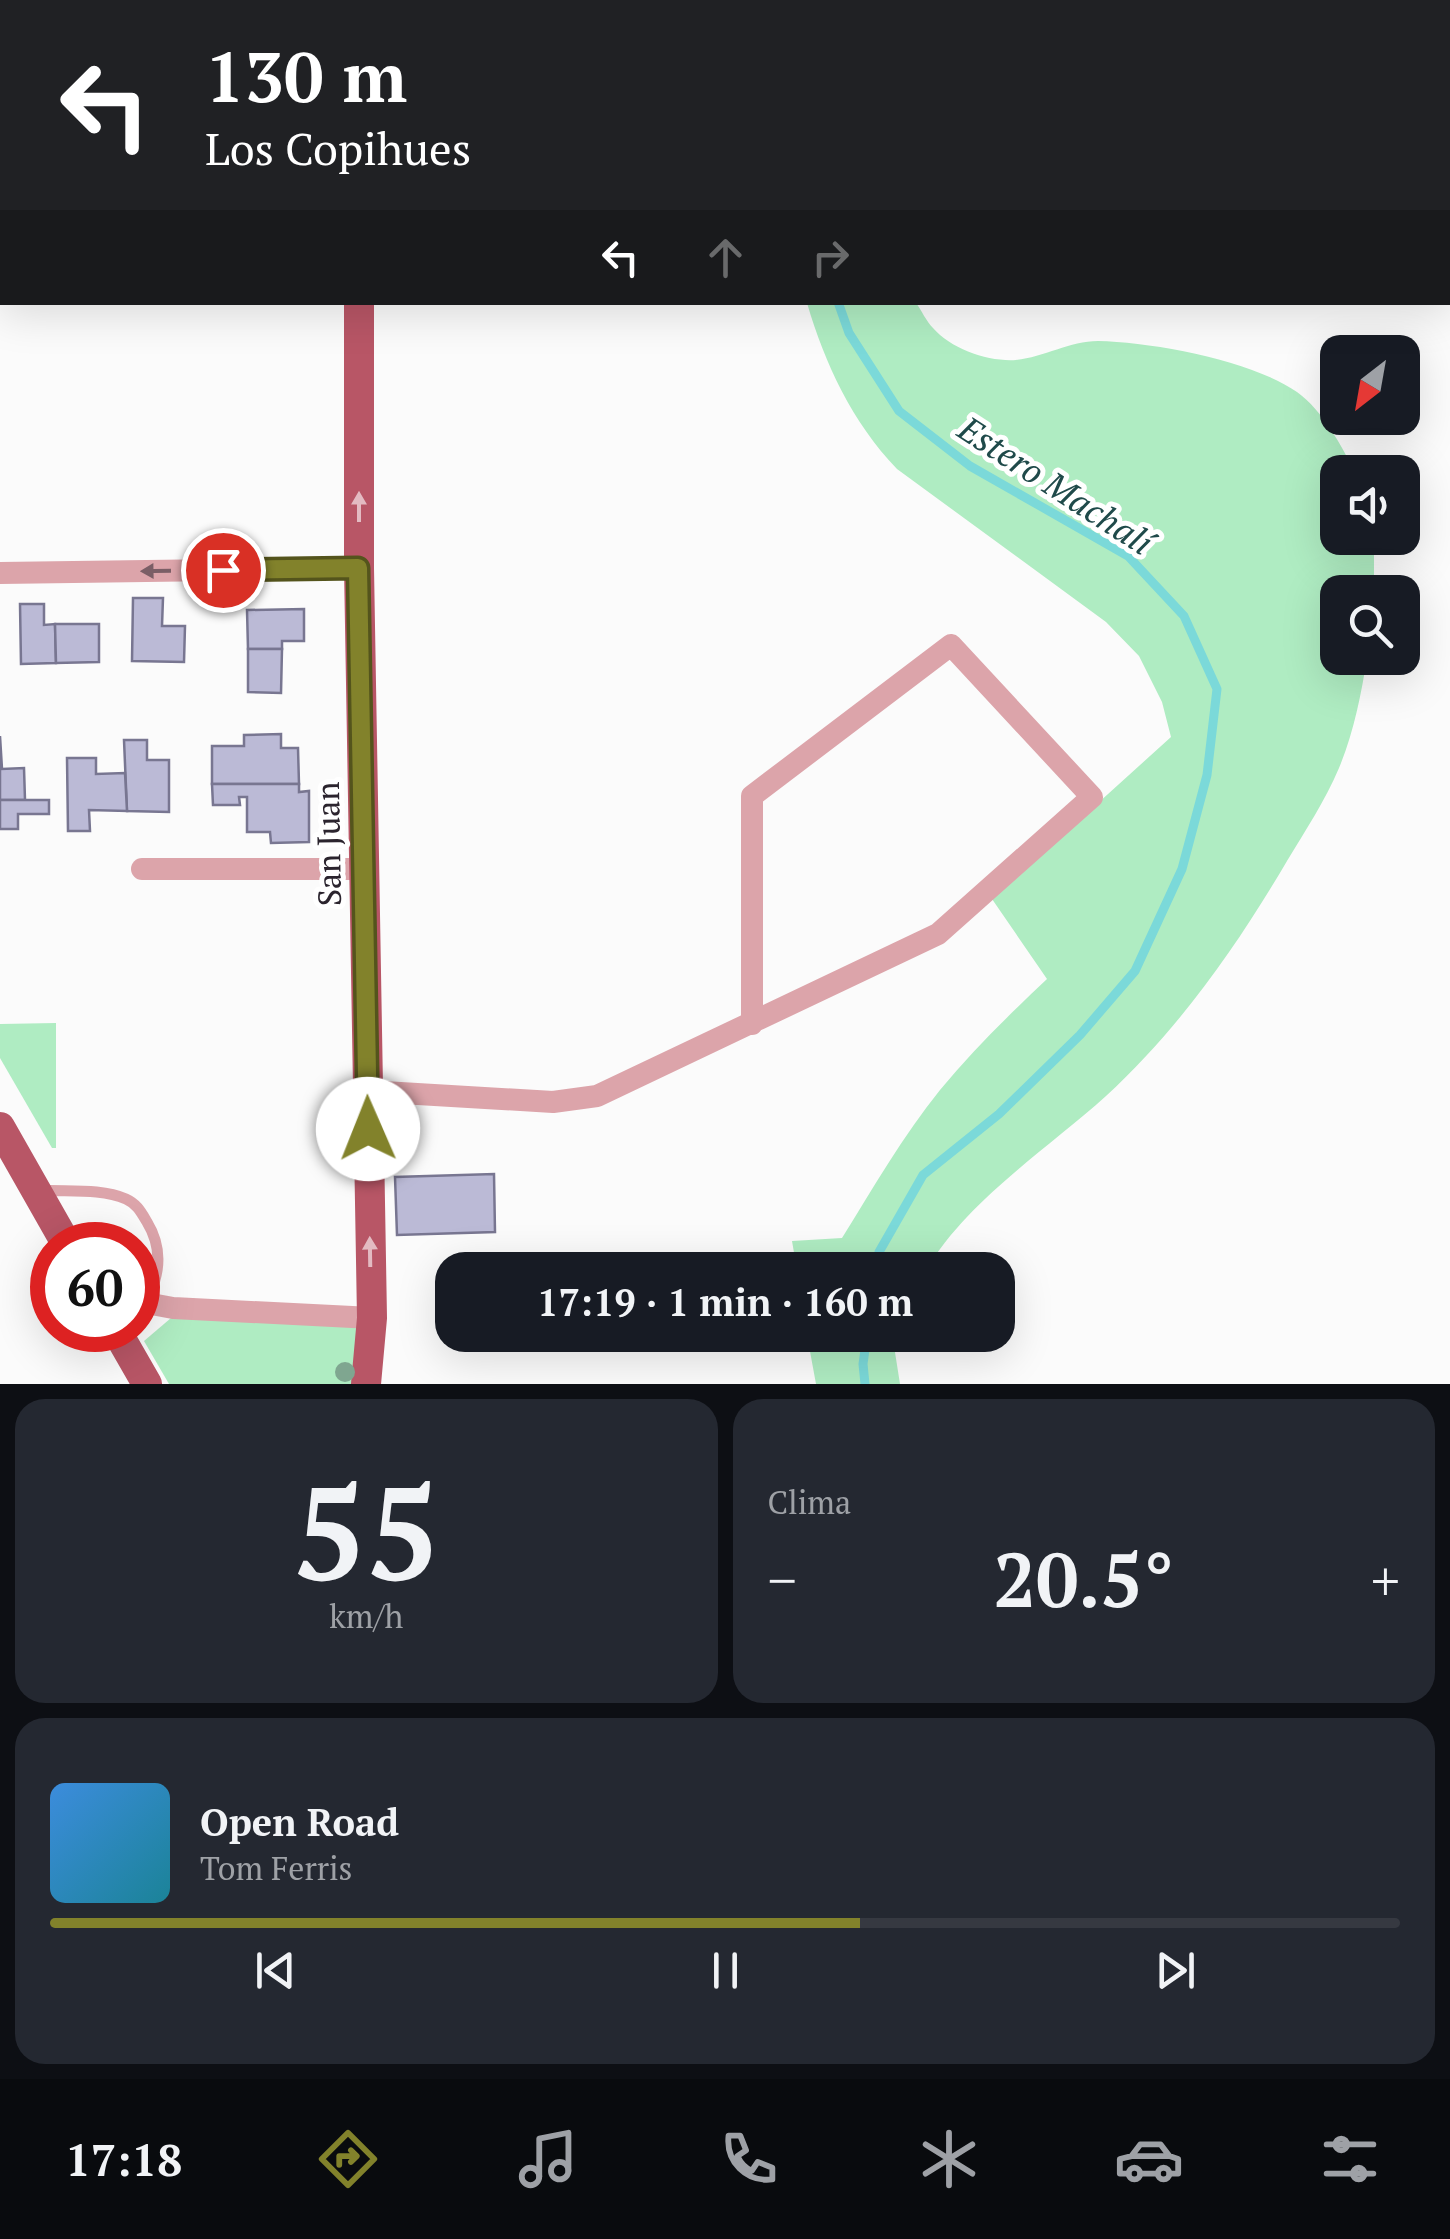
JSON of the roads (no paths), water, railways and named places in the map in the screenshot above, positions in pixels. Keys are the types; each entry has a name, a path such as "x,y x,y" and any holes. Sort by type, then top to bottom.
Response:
{"main road":[{"name":"San Juan","path":"359,305 358,568 372,1318 366,1384"},
{"path":"0,1127 54,1222"},
{"path":"138,1352 148,1384"}],"street":[{"path":"0,573 358,568"},
{"path":"367,1091 553,1102 597,1096 752,1024 938,934 1092,798 951,645 752,796 752,1024"},
{"path":"142,869 363,870"},
{"path":"160,1313 173,1308 372,1318"}],"lane":[{"path":"36,1190 110,1195 136,1205 146,1222"}],"waterway":[{"name":"Estero Machalí","path":"839,305 849,333 899,411 970,466 1128,556 1184,616 1217,689 1207,775 1182,869 1135,971 1080,1035 999,1114 923,1175 879,1252"},
{"name":"Estero Machalí","path":"865,1352 865,1384"}]}
